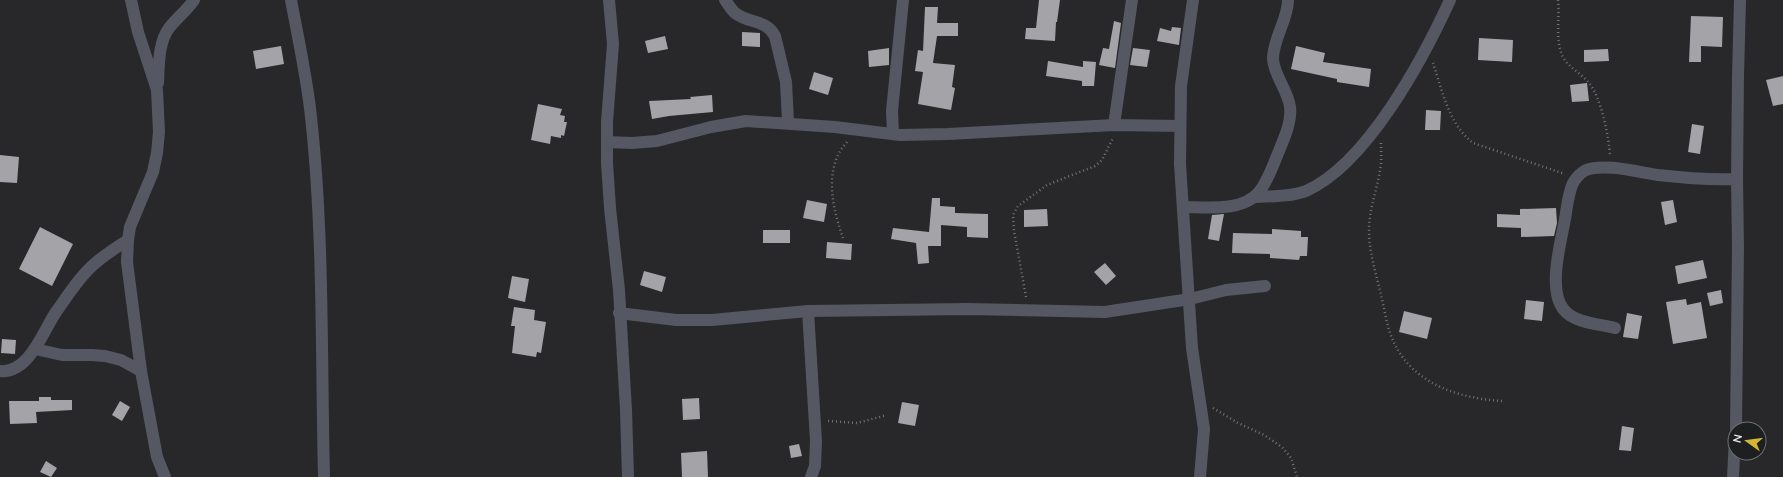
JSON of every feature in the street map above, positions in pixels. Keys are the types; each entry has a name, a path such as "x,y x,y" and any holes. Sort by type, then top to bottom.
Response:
{"street":[{"path":"131,0 138,32 157,90"},
{"path":"164,477 157,457 141,371 127,262 128,240 130,226 153,172 157,154 159,116 157,90 159,61 164,38 168,29 194,0"},
{"path":"291,0 311,115 315,164 322,288 324,477"},
{"path":"609,0 613,44 607,142 610,208 619,290 619,313 626,410 628,477"},
{"path":"725,0 735,12 766,25 772,30 775,36 786,82 788,122"},
{"path":"893,134 893,103 903,0"},
{"path":"1114,125 1132,0"},
{"path":"1193,0 1181,86 1180,164 1192,348 1204,429 1200,477"},
{"path":"1184,207 1226,206 1244,203 1255,197 1263,187 1289,122 1290,106 1274,67 1273,60 1274,49 1287,12 1288,0"},
{"path":"1255,197 1304,192 1322,183 1356,153 1382,120 1427,45 1450,0"},
{"path":"1736,421 1738,247 1737,179 1740,0"},
{"path":"607,142 632,143 657,141 711,127 746,121 788,122 893,134 948,134 1114,125 1180,126"},
{"path":"1614,328 1573,317 1564,310 1558,301 1556,288 1560,245 1569,198 1573,184 1577,177 1582,172 1593,168 1680,177 1737,179"},
{"path":"0,371 12,370 25,361 36,349 56,313 88,270 110,251 128,240"},
{"path":"619,313 676,320 712,320 808,311 968,309 1105,312 1190,299 1216,292 1265,286"},
{"path":"808,311 816,419 816,453 812,477"},
{"path":"36,349 62,355 105,356 121,360 141,371"},
{"path":"1733,477 1734,461"}],"path":[{"path":"1558,0 1559,41 1562,55 1566,62 1591,84 1610,142 1610,169"},
{"path":"1427,45 1448,106 1458,129 1465,137 1473,143 1577,177"},
{"path":"1382,120 1381,168 1371,209 1369,230 1370,251 1390,332 1396,347 1416,372 1436,385 1477,399 1502,401"},
{"path":"1028,310 1014,231 1013,215 1018,206 1047,185 1086,171 1102,160 1111,143 1114,125"},
{"path":"843,238 835,215 832,181 838,154 848,141 862,131"},
{"path":"1199,403 1213,408 1264,435 1282,447 1291,458 1298,477"},
{"path":"816,419 857,423 887,415"}],"building":[{"path":"1039,0 1060,0 1056,22 1055,41 1025,39 1026,28 1036,28"},
{"path":"925,7 938,7 937,23 958,23 958,36 937,36 933,63 955,65 952,87 955,88 951,110 918,104 923,72 915,71 918,50 923,51"},
{"path":"1691,16 1723,17 1722,47 1701,46 1701,62 1689,62"},
{"path":"1114,21 1121,23 1115,68 1099,65 1103,48 1109,49"},
{"path":"1172,27 1181,28 1179,45 1157,41 1160,28 1171,31"},
{"path":"742,32 760,33 760,47 742,46"},
{"path":"665,36 668,49 648,53 645,41"},
{"path":"1479,38 1513,40 1512,62 1478,60"},
{"path":"281,46 284,64 256,69 253,51"},
{"path":"1296,46 1325,53 1323,62 1371,69 1369,87 1337,82 1337,79 1291,69"},
{"path":"889,48 889,65 869,67 868,51"},
{"path":"1133,48 1150,50 1147,67 1130,65"},
{"path":"1608,49 1609,61 1584,62 1584,50"},
{"path":"1048,61 1083,67 1083,61 1096,62 1094,86 1082,86 1082,81 1046,76"},
{"path":"814,72 833,78 828,95 809,89"},
{"path":"1783,76 1783,104 1773,106 1766,80"},
{"path":"1587,83 1589,101 1572,102 1570,85"},
{"path":"712,95 713,112 652,119 649,101 691,99 690,97"},
{"path":"538,104 562,109 560,115 565,116 564,122 567,122 564,136 561,135 561,138 551,136 550,144 531,140"},
{"path":"1426,110 1441,111 1440,130 1425,130"},
{"path":"1692,124 1704,126 1700,154 1688,152"},
{"path":"0,155 19,157 17,183 0,182"},
{"path":"932,198 940,198 940,206 955,207 955,213 988,214 988,238 967,237 967,227 941,225 941,246 928,246 929,263 918,264 916,243 891,239 893,228 929,232"},
{"path":"807,200 827,204 824,222 803,218"},
{"path":"1673,200 1677,222 1665,225 1661,202"},
{"path":"1556,208 1557,223 1554,236 1521,237 1521,228 1497,227 1497,214 1520,215 1520,209"},
{"path":"1047,209 1048,226 1024,227 1024,210"},
{"path":"1224,214 1219,241 1208,239 1212,215"},
{"path":"40,227 73,244 52,286 19,269"},
{"path":"1272,229 1301,231 1301,237 1308,237 1307,256 1300,256 1299,260 1270,258 1270,254 1232,253 1233,233 1272,234"},
{"path":"763,230 790,230 790,243 763,243"},
{"path":"827,242 852,244 851,260 826,258"},
{"path":"1703,260 1707,278 1678,284 1675,266"},
{"path":"1105,263 1116,276 1106,285 1094,272"},
{"path":"644,271 666,277 662,292 640,285"},
{"path":"512,276 529,279 525,302 508,298"},
{"path":"1721,290 1723,303 1710,306 1707,293"},
{"path":"1686,299 1687,305 1701,302 1707,338 1673,344 1666,302"},
{"path":"1526,300 1544,302 1542,321 1524,319"},
{"path":"514,307 535,310 534,320 546,322 541,353 537,352 536,357 512,353 515,326 511,326"},
{"path":"1404,311 1432,318 1427,339 1399,332"},
{"path":"1627,313 1642,316 1638,339 1623,337"},
{"path":"2,339 16,340 15,354 1,353"},
{"path":"39,397 51,397 51,400 72,400 72,410 36,412 37,423 10,424 9,401 39,401"},
{"path":"699,398 700,419 683,420 682,399"},
{"path":"120,401 130,407 122,421 112,415"},
{"path":"902,402 919,405 915,426 898,423"},
{"path":"1622,426 1634,428 1631,451 1619,450"},
{"path":"799,444 802,456 791,458 789,446"},
{"path":"707,451 708,477 682,477 681,453"},
{"path":"46,461 57,468 51,477 40,472"}]}
